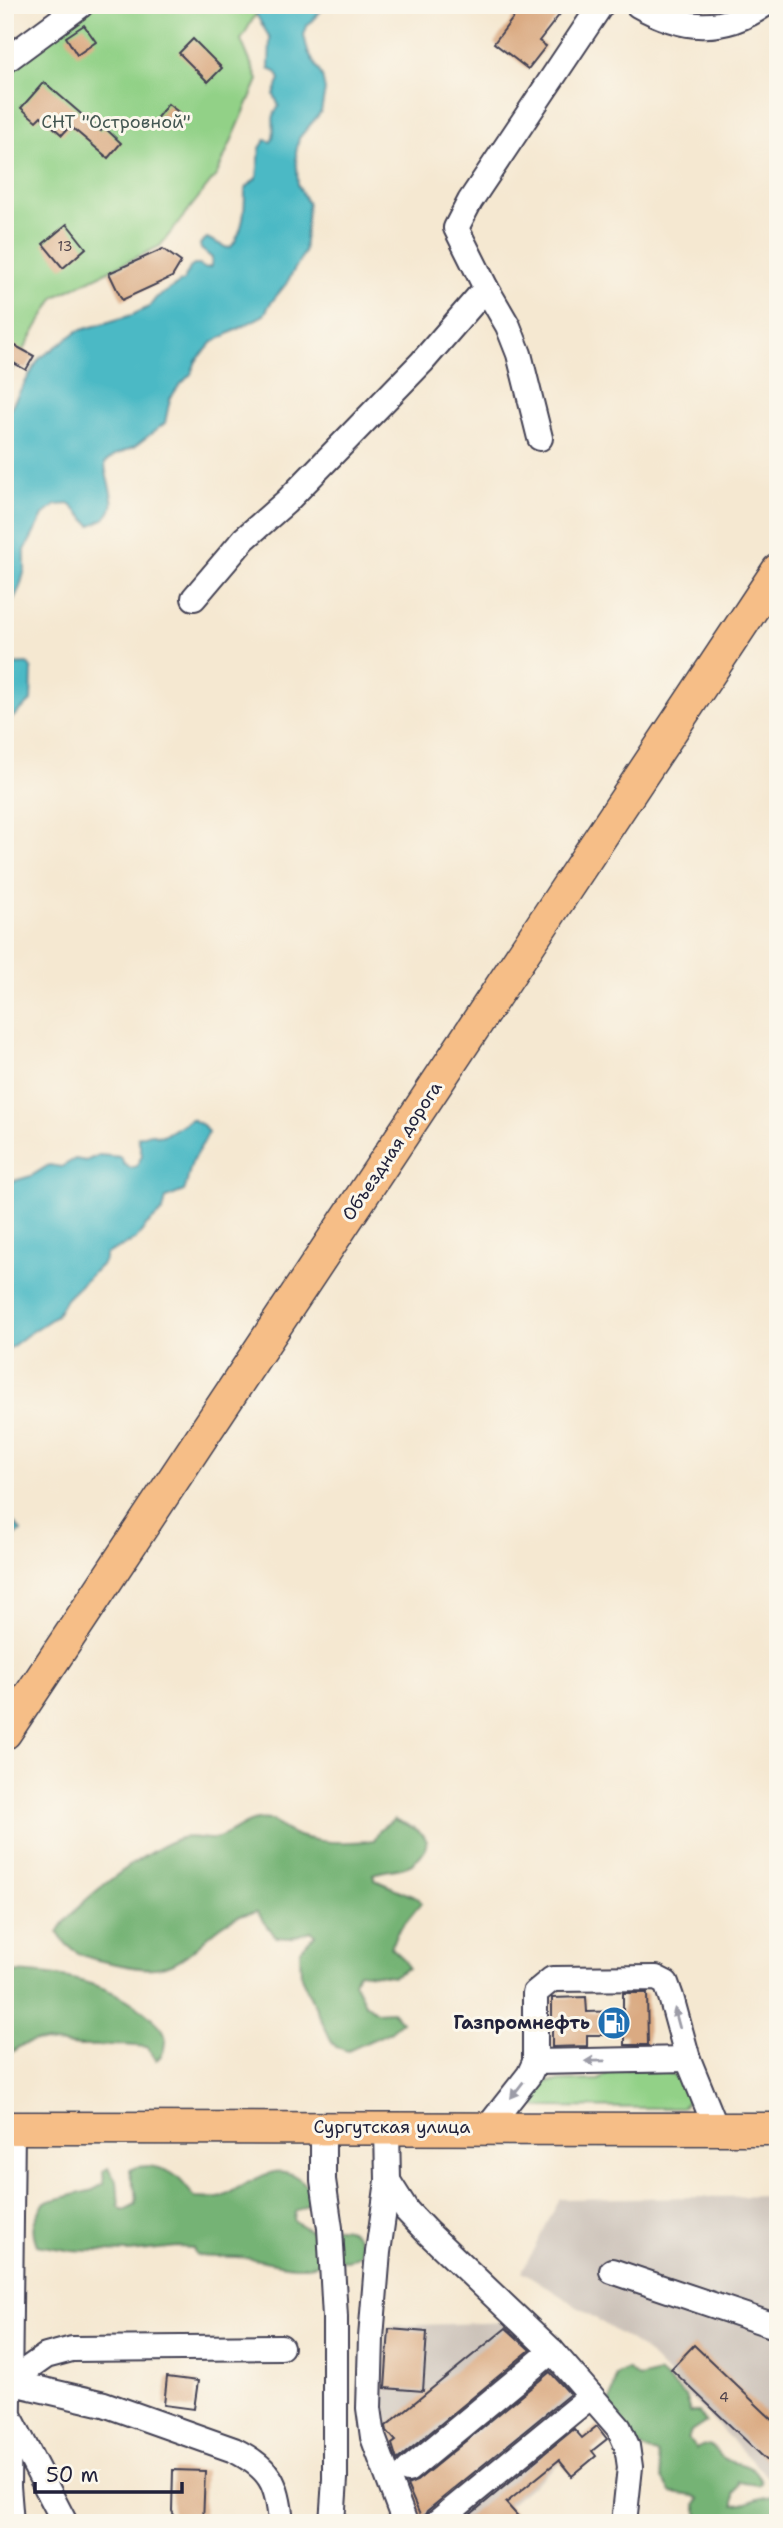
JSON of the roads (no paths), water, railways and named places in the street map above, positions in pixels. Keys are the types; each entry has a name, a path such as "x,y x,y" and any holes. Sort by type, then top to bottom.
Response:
{"main road":[{"name":"Объездная дорога","path":"5,1733 778,570"},
{"name":"Сургутская улица","path":"9,2128 778,2129"}],"street":[{"path":"5,61 81,5"},
{"path":"540,438 519,355 508,327 457,228 470,201 601,5"},
{"path":"638,5 660,18 696,26 724,24 747,17 764,5"},
{"path":"194,598 244,539 286,502 422,362 486,288"},
{"path":"488,2127 529,2075 535,2062 536,1993 541,1986 552,1979 656,1978 666,1983 688,2059 716,2129"},
{"path":"535,2062 688,2059"},
{"path":"323,2127 323,2180 330,2228 335,2317 335,2479 332,2523"},
{"path":"387,2127 388,2181 370,2338 369,2407 373,2437 405,2523"},
{"path":"9,2128 9,2382 6,2489 11,2523"},
{"path":"388,2181 407,2211 552,2351 619,2428 628,2446 630,2468 624,2523"},
{"path":"612,2271 778,2327"},
{"path":"9,2382 46,2356 72,2349 281,2347"},
{"path":"408,2470 552,2351"},
{"path":"9,2382 104,2404 234,2450 249,2458 270,2477 276,2487 281,2523"},
{"path":"436,2523 591,2396"},
{"path":"7,2415 65,2523"}],"water":[{"path":"255,5 323,5 307,26 304,35 308,52 322,76 325,90 321,112 299,138 296,153 298,185 308,204 304,253 264,315 213,342 196,361 191,374 170,399 165,423 134,447 115,455 105,463 112,500 109,514 91,525 70,504 56,505 44,514 25,550 25,569 20,587 5,618 5,417 39,359 78,331 132,315 149,307 156,298 184,280 194,265 211,267 212,258 201,249 200,244 207,238 227,248 235,241 243,219 245,189 257,177 260,148 266,139 271,142 274,133 273,120 279,106 274,95 280,79 276,72 269,69 270,38 257,16"},
{"path":"28,664 32,670 31,701 5,724 5,665"},
{"path":"191,1119 203,1125 208,1132 194,1159 184,1191 166,1198 163,1211 135,1240 106,1254 104,1262 66,1299 56,1316 5,1352 7,1183 31,1176 49,1165 61,1167 75,1159 86,1161 99,1155 121,1157 124,1164 130,1168 137,1166 142,1155 138,1137 150,1133 159,1136 166,1134"},
{"path":"5,1513 21,1531 10,1541 5,1540"}],"place":[{"name":"Газпромнефть","path":"614,2023"}],"park label":[{"name":"СНТ \"Островной\"","path":"116,122"}]}
